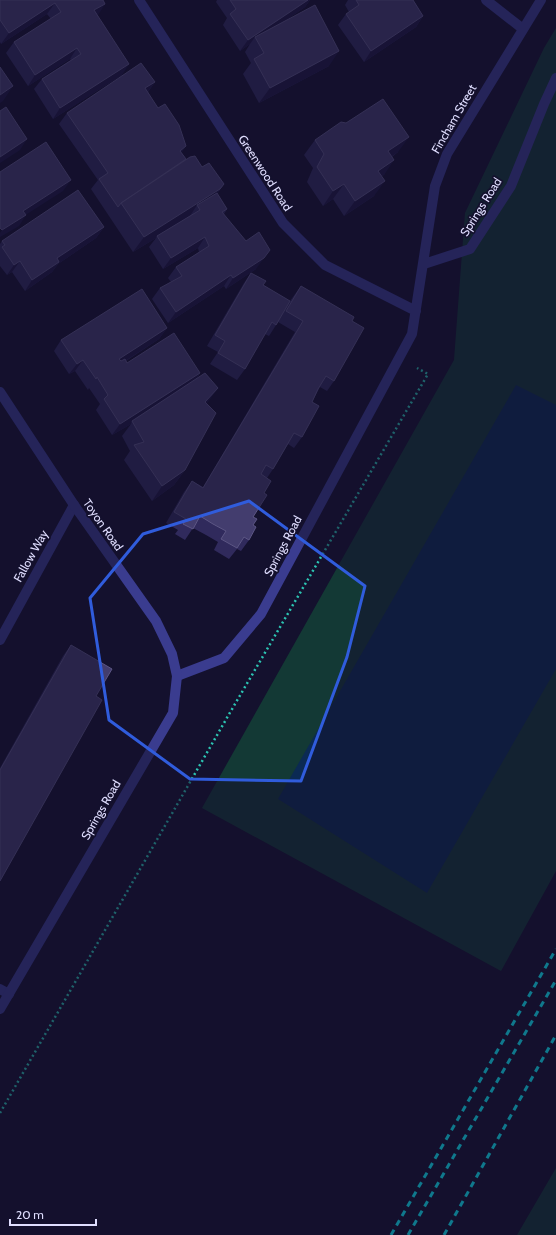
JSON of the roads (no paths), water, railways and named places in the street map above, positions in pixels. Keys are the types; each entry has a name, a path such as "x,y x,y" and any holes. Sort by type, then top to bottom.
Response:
{"street":[{"name":"Greenwood Road","path":"139,0 283,224 325,265 416,311"},
{"path":"486,0 523,29"},
{"name":"Fincham Street","path":"424,264 435,186 446,154 541,0"},
{"name":"Springs Road","path":"0,1009 4,991 173,713 177,676 224,658 261,614 412,334 424,264 470,249 511,186 556,78"},
{"name":"Toyon Road","path":"0,392 74,505 156,622 172,654 177,676"},
{"name":"Fallow Way","path":"0,640 74,505"}],"water":[{"path":"516,385 556,405 556,669 427,893 278,799"}],"railway":[{"path":"391,1235 556,949"},
{"path":"408,1235 556,980"},
{"path":"444,1235 556,1035"}]}
